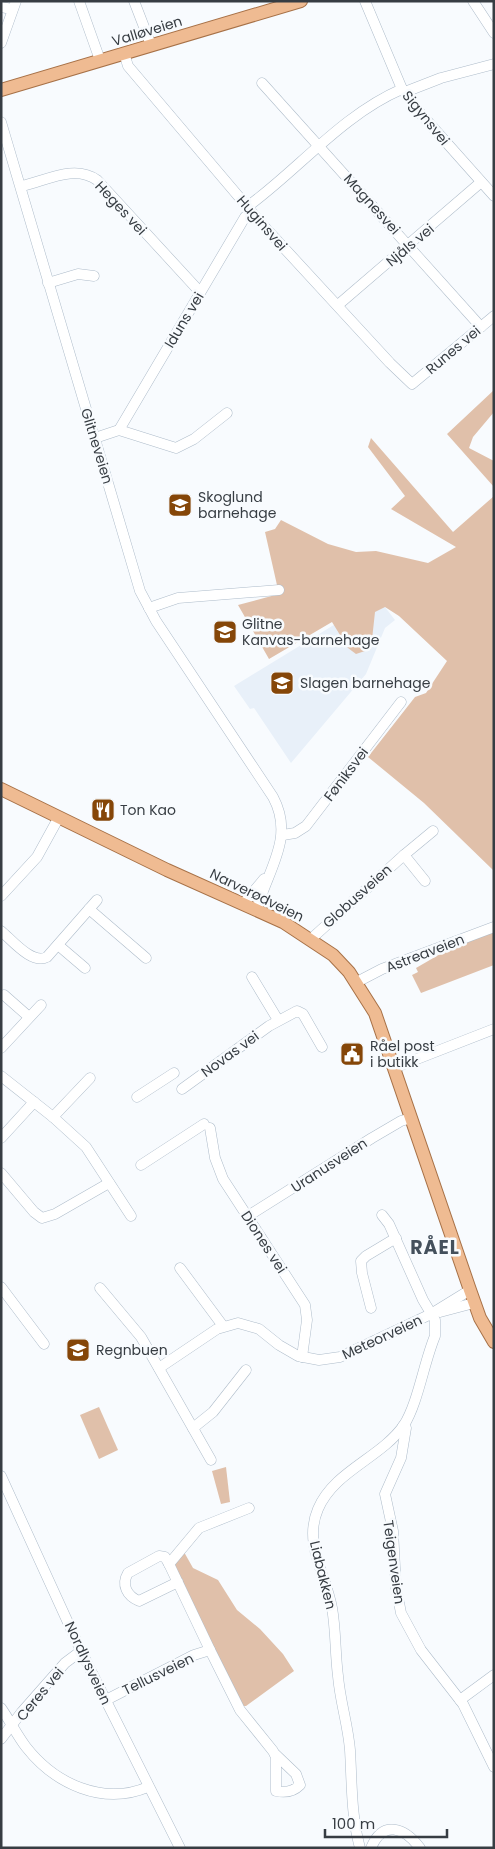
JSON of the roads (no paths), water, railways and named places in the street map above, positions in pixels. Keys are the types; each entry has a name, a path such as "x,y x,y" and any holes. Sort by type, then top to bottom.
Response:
{"main road":[{"name":"Valløveien","path":"1,90 301,1"},
{"name":"Narverødveien","path":"1,789 59,817 132,858 257,909 311,939 333,956 357,982 375,1014 474,1303 494,1342"}],"street":[{"path":"79,1 100,60"},
{"path":"134,1 150,46"},
{"name":"Sigynsvei","path":"365,1 403,90 480,183 494,196"},
{"path":"473,1 494,32"},
{"path":"1,7 14,5"},
{"path":"1,44 3,32 14,5"},
{"name":"Huginsvei","path":"124,53 128,66 250,210 412,384"},
{"name":"Iduns vei","path":"118,430 250,210 320,146 365,109 403,90 494,64"},
{"name":"Magnesvei","path":"262,83 481,327"},
{"name":"Glitneveien","path":"1,122 22,186 48,283 140,591 149,608 273,798 280,815 282,835 257,909"},
{"name":"Heges vei","path":"22,186 64,174 89,175 97,180 200,292"},
{"name":"Njåls vei","path":"338,305 480,183"},
{"path":"48,283 78,274 94,276"},
{"name":"Runes vei","path":"412,384 494,316"},
{"path":"95,438 118,430 176,448 194,439 227,413"},
{"path":"149,608 178,598 279,590"},
{"name":"Føniksvei","path":"282,835 295,833 306,826 401,702"},
{"path":"1,896 36,858 59,817"},
{"name":"Globusveien","path":"311,939 404,854 433,831"},
{"name":"Globusveien","path":"404,854 425,881"},
{"name":"Glitneveien","path":"244,903 267,877"},
{"path":"1,931 36,958 45,958 97,900"},
{"path":"89,909 146,958"},
{"name":"Astreaveien","path":"357,982 382,969 494,927"},
{"path":"58,945 85,968"},
{"path":"252,977 278,1020"},
{"path":"4,995 30,1017"},
{"path":"1,1048 41,1005"},
{"name":"Novas vei","path":"182,1089 278,1020 292,1013 301,1012 322,1047"},
{"path":"394,1068 494,1029"},
{"path":"137,1096 174,1073"},
{"path":"1,1076 53,1117 86,1147 131,1216"},
{"path":"53,1117 90,1078"},
{"path":"1,1138 34,1102"},
{"name":"Uranusveien","path":"248,1216 372,1138 411,1118"},
{"name":"Diones vei","path":"141,1165 207,1126 216,1163 224,1179 305,1305 307,1320 302,1357"},
{"path":"1,1173 34,1212 42,1218 55,1214 109,1182"},
{"path":"382,1214 396,1238 423,1300 432,1314"},
{"path":"371,1308 362,1273 361,1261 396,1238"},
{"path":"160,1368 222,1326 180,1268"},
{"path":"1,1287 44,1344"},
{"path":"100,1288 132,1325 160,1368 211,1460"},
{"path":"432,1314 470,1290"},
{"path":"432,1314 474,1303"},
{"name":"Meteorveien","path":"222,1326 238,1323 254,1326 289,1352 319,1360 340,1357 432,1314"},
{"name":"Liabakken","path":"360,1848 353,1820 349,1744 338,1678 334,1616 315,1551 313,1530 318,1510 325,1495 346,1475 391,1440 403,1426 435,1336 436,1324 432,1314"},
{"path":"193,1428 213,1412 246,1370"},
{"name":"Teigenveien","path":"403,1426 406,1428 403,1448 385,1499 392,1527 396,1587 401,1613 421,1650 460,1700 494,1767"},
{"name":"Nordlysveien","path":"1,1476 80,1651 180,1848"},
{"path":"178,1582 142,1600 137,1600 127,1593 124,1584 128,1573 159,1556 165,1557 169,1564 199,1528 249,1508"},
{"name":"Tellusveien","path":"169,1564 240,1710 274,1753"},
{"name":"Tellusveien","path":"106,1700 194,1655 210,1650"},
{"name":"Ceres vei","path":"1,1739 65,1663 80,1651"},
{"path":"460,1700 494,1676"},
{"path":"1,1708 21,1741 54,1775 75,1786 99,1793 136,1792 148,1787"},
{"path":"371,1848 381,1833 395,1829 411,1836 420,1848"}],"place":[{"name":"Skoglund barnehage","path":"180,505"},
{"name":"Glitne Kanvas-barnehage","path":"225,632"},
{"name":"Slagen barnehage","path":"282,683"},
{"name":"Ton Kao","path":"103,810"},
{"name":"Råel post i butikk","path":"352,1054"},
{"name":"Regnbuen","path":"78,1350"}],"district":[{"name":"RÅEL","path":"435,1247"}]}
